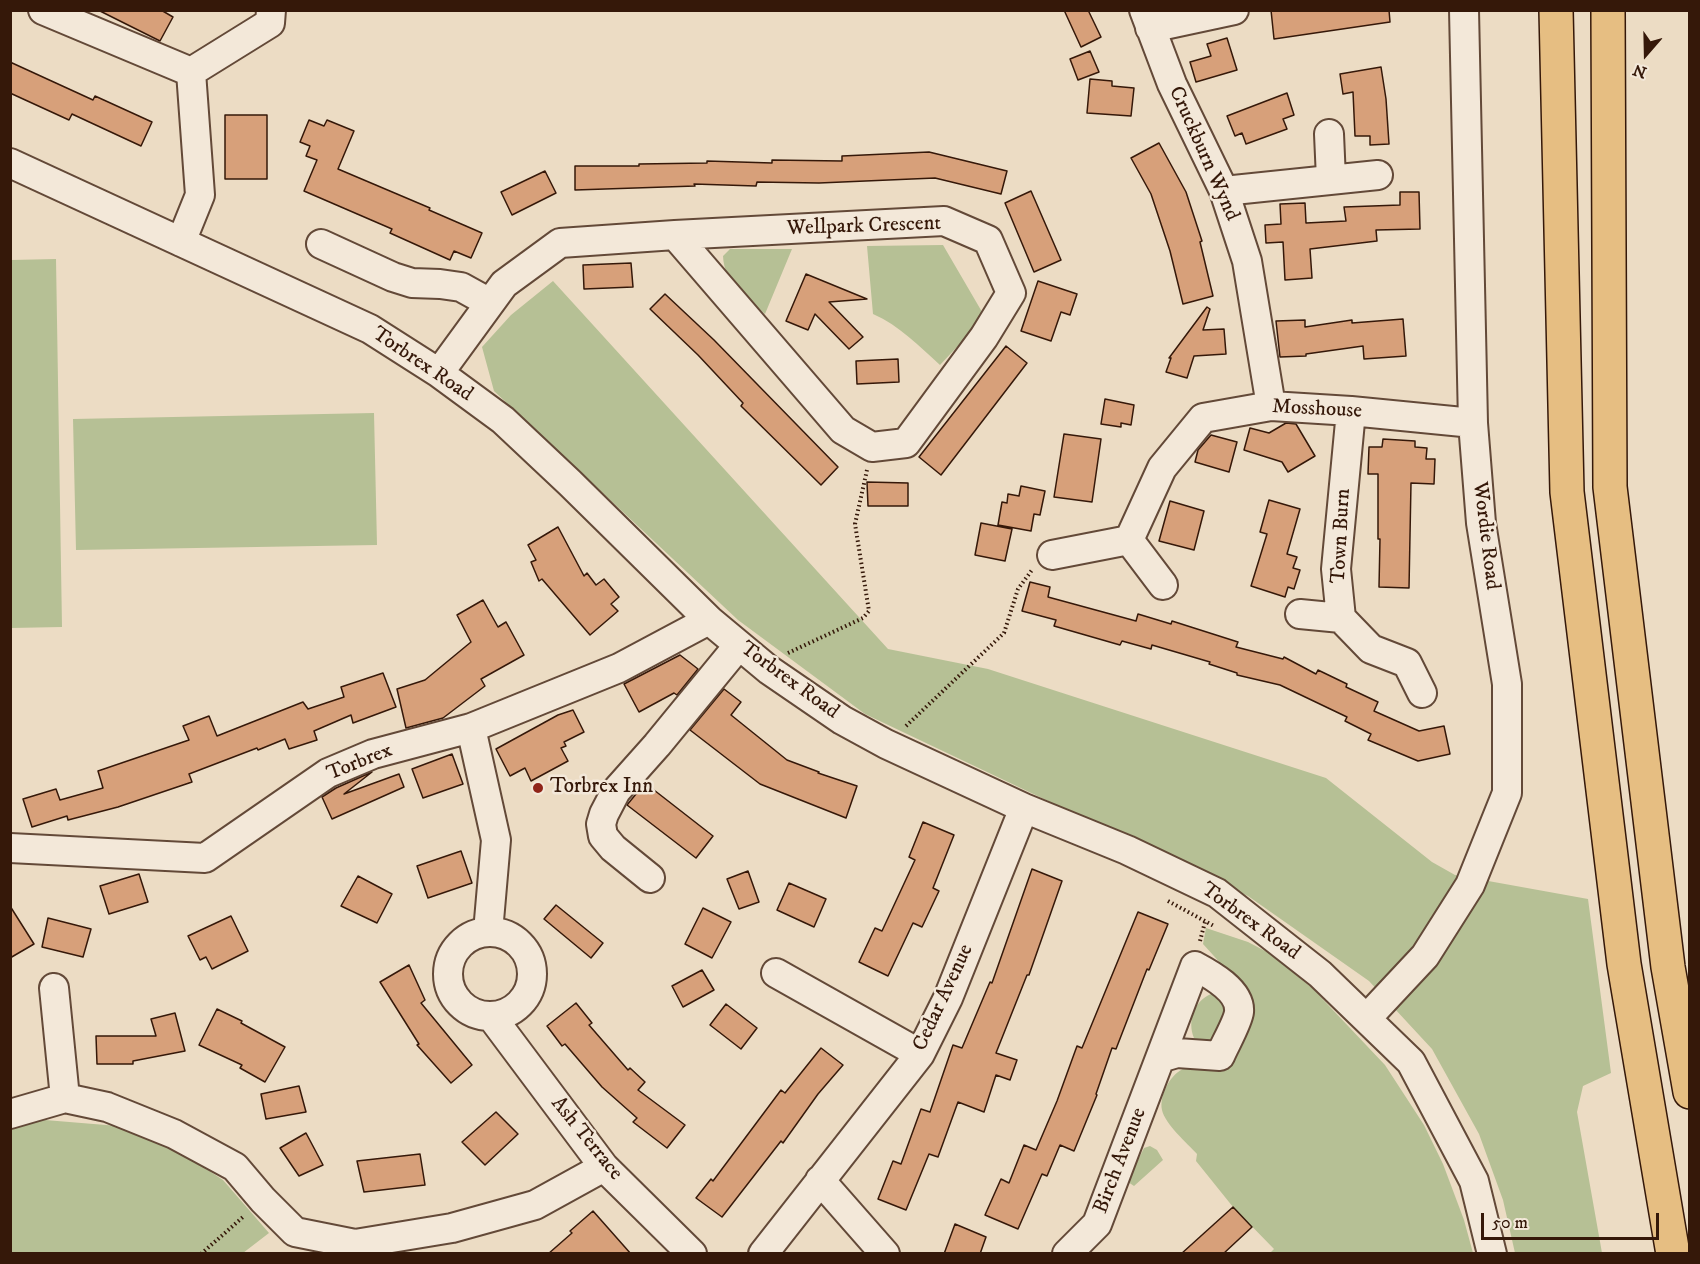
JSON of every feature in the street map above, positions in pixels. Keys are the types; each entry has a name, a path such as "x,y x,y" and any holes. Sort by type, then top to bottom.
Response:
{"highway":[{"path":"1556,10 1567,492 1624,964 1673,1254"},
{"path":"1608,10 1610,487 1668,967 1689,1092"}],"street":[{"path":"43,10 191,72"},
{"path":"191,72 270,23 271,10"},
{"path":"1147,19 1234,10"},
{"name":"Wordie Road","path":"1367,1018 1425,956 1470,885 1507,793 1507,684 1481,523 1473,423 1464,10"},
{"name":"Cruckburn Wynd","path":"1147,19 1172,84 1224,191 1247,261 1271,406"},
{"path":"181,242 200,195 191,72"},
{"path":"1329,134 1331,179"},
{"name":"Torbrex Road","path":"10,163 370,329 440,374 503,420 709,620 762,664 842,720 886,744 1024,808 1127,850 1217,893 1320,974 1411,1062 1474,1181 1492,1254"},
{"path":"1224,191 1378,175"},
{"name":"Wellpark Crescent","path":"440,374 504,284 560,243 944,221 988,240 1011,293 984,337 906,443 872,447"},
{"path":"675,235 843,430 872,447"},
{"path":"321,243 393,277 412,283 461,287 490,303"},
{"name":"Mosshouse","path":"1129,540 1162,468 1203,418 1271,406 1473,423"},
{"name":"Town Burn","path":"1341,618 1336,569 1351,411"},
{"path":"1052,555 1129,540 1163,585"},
{"path":"1300,614 1341,618 1371,649 1407,663 1422,693"},
{"name":"Torbrex","path":"10,848 206,858 328,774 373,754 471,728 620,668 709,620"},
{"path":"650,878 613,848 603,836 601,824 604,814 616,791 739,645"},
{"path":"471,728 496,840 488,932"},
{"name":"Cedar Avenue","path":"763,1254 920,1054 948,998 1024,808"},
{"path":"488,932 513,939 523,948 532,973 530,986 520,1002 504,1014 491,1016 479,1015 459,1003 448,982 451,958 457,948 476,934 488,932"},
{"path":"776,973 920,1054"},
{"path":"54,988 65,1098"},
{"name":"Ash Terrace","path":"491,1016 604,1167 692,1254"},
{"name":"Birch Avenue","path":"1066,1254 1097,1224 1160,1058"},
{"path":"10,1114 65,1098 107,1107 174,1134 235,1167 263,1200 295,1232 355,1244 452,1228 535,1204 604,1167"},
{"path":"820,1180 885,1254"}],"path":[{"path":"762,664 863,618 869,611 855,524 872,447"},
{"path":"886,744 1004,633 1018,589 1033,568 1052,555"},
{"path":"201,1254 263,1200"}],"green space":[{"path":"943,245 985,317 940,365 901,330 873,314 867,246"},
{"path":"730,249 792,249 765,314 737,289 727,274 723,256"},
{"path":"56,259 62,627 11,628 11,260"},
{"path":"553,281 888,649 988,669 1326,778 1432,862 1455,875 1588,899 1611,1073 1583,1086 1577,1112 1602,1253 1515,1253 1503,1200 1479,1134 1432,1049 1369,981 1248,896 865,714 738,620 494,391 482,347 511,315"},
{"path":"374,413 377,545 76,550 73,419"},
{"path":"1206,928 1248,942 1271,954 1313,989 1385,1065 1424,1125 1443,1164 1464,1220 1473,1253 1270,1253 1274,1249 1233,1207 1196,1161 1197,1154 1172,1127 1162,1110 1164,1091 1180,1071 1195,1066 1228,1069 1253,999 1203,944"},
{"path":"1211,994 1216,994 1227,1008 1215,1042 1203,1042 1194,1038 1192,1018 1200,1001"},
{"path":"45,1120 130,1127 182,1153 223,1180 269,1233 243,1253 11,1254 11,1127"},
{"path":"1150,1146 1157,1150 1163,1160 1134,1186 1128,1182 1129,1178 1144,1148"}],"building":[{"path":"98,10 161,10 173,17 160,41"},
{"path":"1064,10 1088,10 1101,37 1081,47"},
{"path":"1271,10 1389,10 1390,22 1274,39"},
{"path":"1227,38 1237,70 1196,82 1190,62 1211,56 1207,44"},
{"path":"1090,51 1099,72 1078,80 1070,59"},
{"path":"10,62 93,100 95,96 152,122 141,146 72,114 69,120 10,93"},
{"path":"1381,67 1389,144 1370,145 1370,136 1355,136 1353,92 1343,94 1340,74"},
{"path":"1090,79 1112,81 1112,86 1134,88 1131,116 1087,113"},
{"path":"1287,93 1294,115 1283,119 1287,129 1246,144 1242,133 1235,136 1227,116"},
{"path":"225,115 267,115 267,179 225,179"},
{"path":"309,120 324,126 327,120 354,131 338,169 482,233 471,258 454,251 450,260 390,233 392,229 304,191 317,160 306,156 310,146 300,142"},
{"path":"1159,143 1186,192 1202,241 1200,242 1213,296 1183,304 1170,251 1151,194 1131,158"},
{"path":"929,152 1007,171 1001,194 935,178 819,183 757,182 756,186 694,184 695,186 575,190 575,166 639,166 639,164 707,163 707,161 772,163 772,160 842,161 842,156"},
{"path":"545,171 556,193 512,215 501,192"},
{"path":"1031,191 1061,260 1034,272 1005,203"},
{"path":"1400,192 1419,192 1420,229 1376,230 1377,241 1310,249 1312,278 1285,280 1283,242 1266,243 1265,225 1281,224 1280,204 1305,203 1306,223 1346,221 1344,207 1400,205"},
{"path":"631,263 633,287 584,289 583,265"},
{"path":"806,274 867,299 829,302 863,337 849,349 815,314 808,330 786,321"},
{"path":"1038,281 1077,294 1070,315 1061,312 1051,341 1021,331"},
{"path":"665,294 714,340 838,467 821,485 741,406 743,403 698,355 650,309"},
{"path":"1207,307 1210,309 1203,330 1224,329 1226,354 1194,356 1187,378 1166,372 1171,358 1169,358"},
{"path":"1403,319 1406,356 1364,359 1363,346 1306,354 1306,356 1280,357 1276,321 1305,320 1305,327 1352,320 1352,323"},
{"path":"1006,346 1027,363 941,475 919,457"},
{"path":"898,359 899,382 857,384 856,361"},
{"path":"1105,399 1134,405 1131,425 1121,423 1121,427 1101,424"},
{"path":"1286,423 1296,424 1315,456 1288,472 1282,462 1244,450 1250,428 1269,433"},
{"path":"1064,434 1101,439 1092,502 1054,497"},
{"path":"1211,435 1237,442 1229,472 1195,462 1198,450"},
{"path":"1383,439 1415,441 1415,447 1427,448 1426,459 1435,459 1434,484 1411,483 1409,588 1379,587 1378,474 1368,474 1369,447 1382,447"},
{"path":"867,482 908,483 908,506 868,506"},
{"path":"1021,486 1045,491 1040,515 1034,514 1031,531 998,525 1002,502 1007,503 1008,494 1019,496"},
{"path":"1269,500 1300,509 1287,554 1297,557 1293,568 1300,570 1294,589 1288,587 1285,597 1251,586 1267,534 1260,532"},
{"path":"1170,501 1204,511 1194,550 1159,541"},
{"path":"981,523 1012,529 1005,561 975,555"},
{"path":"558,527 584,576 587,573 596,585 604,579 619,597 611,604 618,611 590,635 542,579 539,581 531,562 536,560 528,545"},
{"path":"1030,582 1050,587 1048,597 1136,621 1138,614 1171,624 1172,621 1238,642 1236,647 1283,659 1284,657 1316,674 1318,670 1347,684 1346,687 1378,702 1374,711 1419,731 1444,726 1450,754 1418,761 1368,740 1371,734 1345,721 1347,717 1280,685 1237,675 1237,673 1209,664 1210,662 1152,645 1151,649 1122,641 1120,645 1054,626 1056,620 1022,611"},
{"path":"483,600 498,627 506,622 524,655 481,679 485,686 443,718 406,728 397,689 425,680 471,642 457,615"},
{"path":"680,655 698,669 677,695 674,693 639,712 624,684"},
{"path":"383,673 396,707 353,723 351,715 314,731 317,740 289,749 285,739 258,750 257,748 189,774 192,782 118,807 68,820 67,816 32,827 23,799 56,789 60,800 103,788 98,771 189,740 183,726 209,716 217,736 303,702 308,709 344,697 341,687"},
{"path":"724,689 741,702 731,715 787,760 857,786 846,818 760,784 690,730"},
{"path":"573,710 584,732 564,742 566,746 561,748 568,761 531,781 525,768 510,776 496,749 558,715"},
{"path":"452,754 463,784 423,798 412,769"},
{"path":"372,772 344,794 399,774 404,787 332,819 322,797"},
{"path":"645,783 713,836 696,858 627,805"},
{"path":"923,822 954,835 933,888 939,891 922,927 913,923 888,976 859,962 875,928 882,931 915,860 909,857"},
{"path":"461,851 472,883 428,898 417,866"},
{"path":"1032,869 1062,881 1029,975 1027,975 996,1053 1017,1060 1010,1080 996,1075 984,1112 958,1102 938,1157 929,1154 906,1210 878,1199 893,1161 901,1164 921,1109 930,1112 953,1045 962,1048 990,982 992,983"},
{"path":"748,871 759,902 739,909 727,879"},
{"path":"139,874 148,902 109,914 100,886"},
{"path":"358,876 392,894 377,923 341,906"},
{"path":"789,883 826,899 814,927 777,910"},
{"path":"556,905 603,943 591,958 544,919"},
{"path":"10,906 34,944 10,958"},
{"path":"703,908 731,922 712,958 685,944"},
{"path":"1138,912 1168,924 1149,970 1147,969 1116,1049 1112,1048 1097,1095 1074,1151 1060,1145 1047,1176 1042,1174 1018,1229 985,1215 1001,1179 1009,1183 1024,1145 1036,1150 1077,1046 1082,1048"},
{"path":"231,916 248,951 212,969 206,957 200,960 188,936"},
{"path":"48,918 91,929 83,957 42,947"},
{"path":"409,965 425,1000 421,1003 472,1065 451,1083 417,1045 419,1044 380,982"},
{"path":"702,970 714,990 683,1007 672,986"},
{"path":"576,1003 592,1023 589,1025 628,1070 630,1068 645,1082 638,1090 685,1125 667,1148 633,1122 637,1118 602,1087 565,1044 562,1046 547,1026"},
{"path":"726,1004 757,1028 741,1049 710,1025"},
{"path":"217,1009 285,1047 265,1082 240,1068 242,1065 199,1045"},
{"path":"175,1013 185,1051 133,1061 133,1064 97,1064 96,1036 156,1036 151,1019"},
{"path":"821,1048 843,1065 722,1217 696,1198 711,1179 713,1181 781,1090 785,1093"},
{"path":"299,1086 306,1112 266,1119 261,1094"},
{"path":"496,1112 518,1134 485,1165 462,1142"},
{"path":"306,1133 323,1165 299,1176 280,1148"},
{"path":"420,1154 425,1185 364,1192 357,1161"},
{"path":"1233,1207 1252,1227 1223,1254 1181,1254"},
{"path":"593,1211 631,1254 548,1254 572,1233 570,1231"},
{"path":"955,1224 986,1237 980,1254 944,1254"}],"place":[{"name":"Torbrex Inn","path":"538,788"}]}
